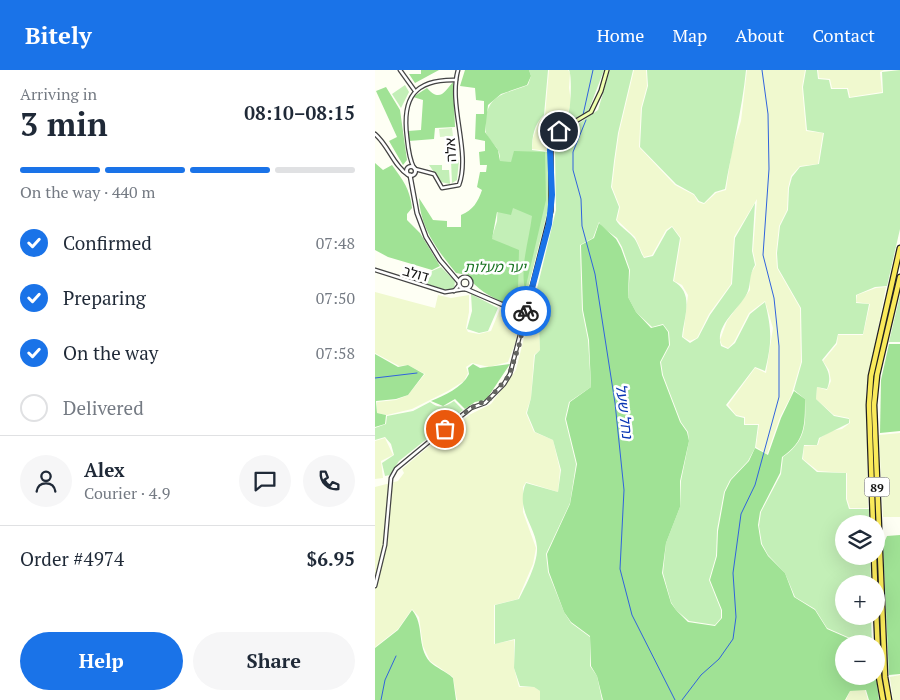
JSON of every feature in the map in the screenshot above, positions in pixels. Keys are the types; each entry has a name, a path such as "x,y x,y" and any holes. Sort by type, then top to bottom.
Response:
{"highway":[{"name":"89","path":"873,515 869,405 871,376 900,248"},
{"name":"89","path":"889,700 885,677 874,405 877,375 900,277"},
{"path":"877,625 879,677 883,700"}],"main road":[{"path":"526,311 551,211 551,145 559,131 591,112 601,91 607,70"}],"street":[{"path":"400,70 416,91"},
{"name":"אלה","path":"415,168 434,174 442,188 458,187 460,182 461,147 456,80 458,70"},
{"path":"375,586 385,545 391,478 396,469 471,408 485,403 504,384 511,374 526,311 501,304 465,289 440,260 426,237 417,213 408,168 410,158 405,114 408,103 416,91 430,84 456,80"},
{"path":"375,134 386,144 399,168 409,175 415,174"},
{"path":"410,158 415,168 413,186"},
{"path":"399,168 415,168"},
{"name":"אלה","path":"415,174 425,172"},
{"name":"דולב","path":"375,270 453,292 465,289"},
{"path":"453,274 467,277 476,292"},
{"path":"453,292 463,277"},
{"path":"465,289 471,283"}],"green space":[{"path":"421,70 439,70 415,83 409,74 421,74"},
{"name":"יער מעלות","path":"465,70 529,70 531,76 527,85 501,94 488,105 485,132 498,150 500,161 511,162 514,151 545,152 546,200 525,290 524,262 532,216 513,208 511,215 497,212 492,239 519,250 518,290 506,297 505,303 484,292 467,275 456,273 431,238 420,209 419,198 433,220 447,221 447,227 461,227 461,215 475,205 482,190 477,187 480,172 486,172 487,165 480,165 479,152 485,151 485,141 475,139 476,114 484,114 484,101 476,100 475,88 460,86"},
{"name":"יער מעלות","path":"529,70 548,70 544,115 534,131 532,150 548,152 550,202 527,292 520,290 507,298 489,288 490,244 497,221 500,157 498,150 486,133 486,117 488,109 496,98 528,85 531,76"},
{"path":"549,70 568,70 570,73 569,88 571,102 568,113 562,120 562,125 551,135 547,151 532,149 533,138 539,121 545,116"},
{"path":"569,70 604,70 588,112 563,125 570,103 571,84"},
{"path":"610,70 633,70 618,133 611,187 619,207 616,220 635,239 644,258 653,256 667,231 672,227 680,238 673,281 680,286 686,298 687,306 682,337 690,343 698,338 710,315 732,284 735,238 755,203 752,251 755,265 745,298 729,317 721,331 720,338 721,346 728,349 735,343 750,314 765,302 770,329 770,344 765,371 755,367 726,405 736,416 744,418 744,425 758,425 755,448 748,461 730,480 724,492 717,530 716,556 709,580 721,610 721,618 715,625 689,621 676,610 671,602 663,573 666,543 680,507 681,481 689,441 688,432 681,422 663,375 661,362 670,345 669,332 663,324 652,327 636,312 628,297 630,270 617,238 602,227 599,222 593,238 580,245 582,310 588,340 591,387 569,402 565,419 576,464 570,503 546,554 548,572 564,612 571,623 590,637 590,666 597,676 602,700 540,700 540,691 534,687 520,686 514,668 515,639 495,644 495,605 519,599 536,560 536,539 524,509 523,492 526,483 558,492 561,470 553,440 535,432 527,413 531,398 535,355 540,350 539,326 542,299 535,297 556,210 555,149 558,140 565,133 598,110"},
{"path":"634,70 646,70 647,86 641,108 639,147 675,185 694,195 698,202 704,204 716,193 726,190 732,149 741,121 747,70 805,70 802,87 806,131 823,133 818,164 800,166 791,176 788,188 787,210 779,226 776,253 777,268 800,308 801,362 791,396 780,417 767,454 756,447 759,424 745,424 745,417 736,415 728,405 755,368 766,373 773,328 765,301 749,313 734,342 728,348 722,345 720,340 727,321 750,290 750,275 756,265 753,251 757,199 734,237 731,284 709,314 697,338 690,341 683,337 688,295 682,285 674,281 681,238 672,226 666,230 652,255 644,257 635,237 617,220 620,207 612,187 619,133"},
{"path":"647,70 746,70 725,189 715,192 704,203 699,201 694,194 676,184 640,147 642,108 648,86"},
{"path":"806,70 817,70 818,79 829,80 831,89 847,89 849,98 883,93 882,72 900,70 900,229 887,286 875,287 856,295 856,303 869,304 863,334 838,334 836,343 822,360 828,370 829,381 827,389 817,387 816,399 834,416 849,419 849,423 819,438 817,445 804,445 802,459 817,472 846,473 846,499 849,509 869,509 869,515 835,515 835,565 870,565 871,575 835,575 835,625 871,625 872,635 843,635 827,628 815,609 795,597 785,573 768,555 762,544 759,526 761,512 781,474 783,457 796,445 805,425 805,399 794,390 802,362 801,308 778,268 777,253 780,226 788,210 789,188 792,177 800,167 819,164 824,133 807,130 803,87"},
{"path":"818,70 884,70 880,72 882,92 850,97 848,88 832,88 830,79 819,78"},
{"path":"453,82 455,127 435,128 434,139 409,141 408,131 421,130 423,100 413,97 427,88 435,95 442,94"},
{"path":"405,85 409,92 401,108 392,94"},
{"path":"386,87 400,110 407,160 403,165 389,141 397,137 376,91"},
{"path":"452,128 453,136 440,137 439,129"},
{"path":"459,160 457,180 452,183 451,161"},
{"path":"375,163 383,170 392,165 403,180 410,195 412,208 407,214 407,220 420,233 440,266 432,270 388,257 375,250"},
{"path":"429,165 442,165 442,170 449,170 450,184 441,182"},
{"path":"599,223 616,239 629,270 628,297 636,312 651,328 663,325 668,332 669,345 660,362 662,375 680,422 687,432 689,441 680,481 680,507 666,543 662,573 671,603 688,622 715,626 722,618 722,610 710,580 717,556 718,531 725,492 731,480 749,461 755,448 768,455 781,418 794,391 805,399 804,425 795,445 782,457 780,473 760,512 758,525 761,544 768,556 785,573 794,597 815,610 827,629 841,635 835,635 835,685 877,685 879,700 869,700 866,690 850,691 845,700 603,700 597,676 591,666 590,636 571,622 564,612 549,572 547,554 570,504 577,464 566,419 570,402 591,387 589,340 583,310 581,245 594,238"},
{"path":"441,267 455,281 454,289 447,290 427,284 432,271"},
{"path":"886,287 866,390 868,508 850,508 847,499 847,473 818,471 803,459 804,446 818,445 820,438 831,431 842,429 850,423 849,418 834,415 816,399 817,387 827,390 831,381 829,370 823,361 837,344 838,335 863,335 870,304 856,302 857,295 876,288"},
{"path":"520,291 527,293 524,307 507,303 509,299"},
{"path":"375,292 435,308 438,295 451,298 469,295 469,312 466,328 468,332 479,334 491,331 500,309 520,314 516,341 508,362 489,367 472,363 466,367 468,373 464,381 448,391 412,409 387,415 377,413 377,402 396,400 408,395 425,374 408,365 399,366 375,353"},
{"path":"471,294 498,308 488,331 479,333 467,329 472,311"},
{"path":"900,295 900,342 889,342"},
{"path":"534,298 542,300 539,326 540,350 534,355 531,398 526,413 534,432 553,440 560,470 558,492 526,482 523,487 523,512 536,548 533,564 518,599 494,605 494,644 514,640 514,668 519,687 534,687 540,691 540,700 457,700 453,677 430,661 423,646 419,617 412,609 398,629 375,647 375,487 398,481 404,473 402,469 427,448 469,415 491,404 516,370"},
{"path":"889,344 900,344 900,431 880,433 881,380"},
{"path":"375,354 398,367 408,365 424,374 408,395 396,399 376,401 377,413 386,415 385,424 375,427"},
{"path":"473,364 480,368 510,364 486,400 475,402 465,409 455,399 443,406 431,401 453,390 462,383 469,374 468,368"},
{"path":"454,401 463,410 399,461 390,475 385,476 382,463 394,455 391,444 385,437 375,440 375,428 386,424 387,416 413,411 430,402 436,406 442,406"},
{"path":"900,433 900,517 885,517 883,515 879,435"},
{"path":"385,438 393,455 381,461 383,478 375,479 375,441"},
{"path":"900,535 900,674 889,675 884,565 885,540 887,536"},
{"path":"412,610 418,622 426,656 432,664 453,678 456,700 375,700 375,648 398,630"},
{"path":"900,675 900,700 893,700 890,677"},
{"path":"865,690 868,700 846,700 850,691"}],"waterway":[{"name":"נחל שעל","path":"583,115 593,70"},
{"path":"682,700 701,675 719,659 733,639 736,617 733,573 741,514 755,485 779,397 779,346 774,298 763,255 769,169 768,114 762,70"},
{"name":"נחל שעל","path":"586,120 573,152 573,170 581,199 582,226 595,274 615,403 624,490 620,569 632,615 675,700"},
{"path":"375,378 417,373"},
{"path":"381,700 385,680 396,656"}],"way so far":[{"path":"445,429 471,408 485,403 511,374 526,311"}],"route":[{"path":"526,311 549,224 552,195 550,150 553,138 559,131"}]}
